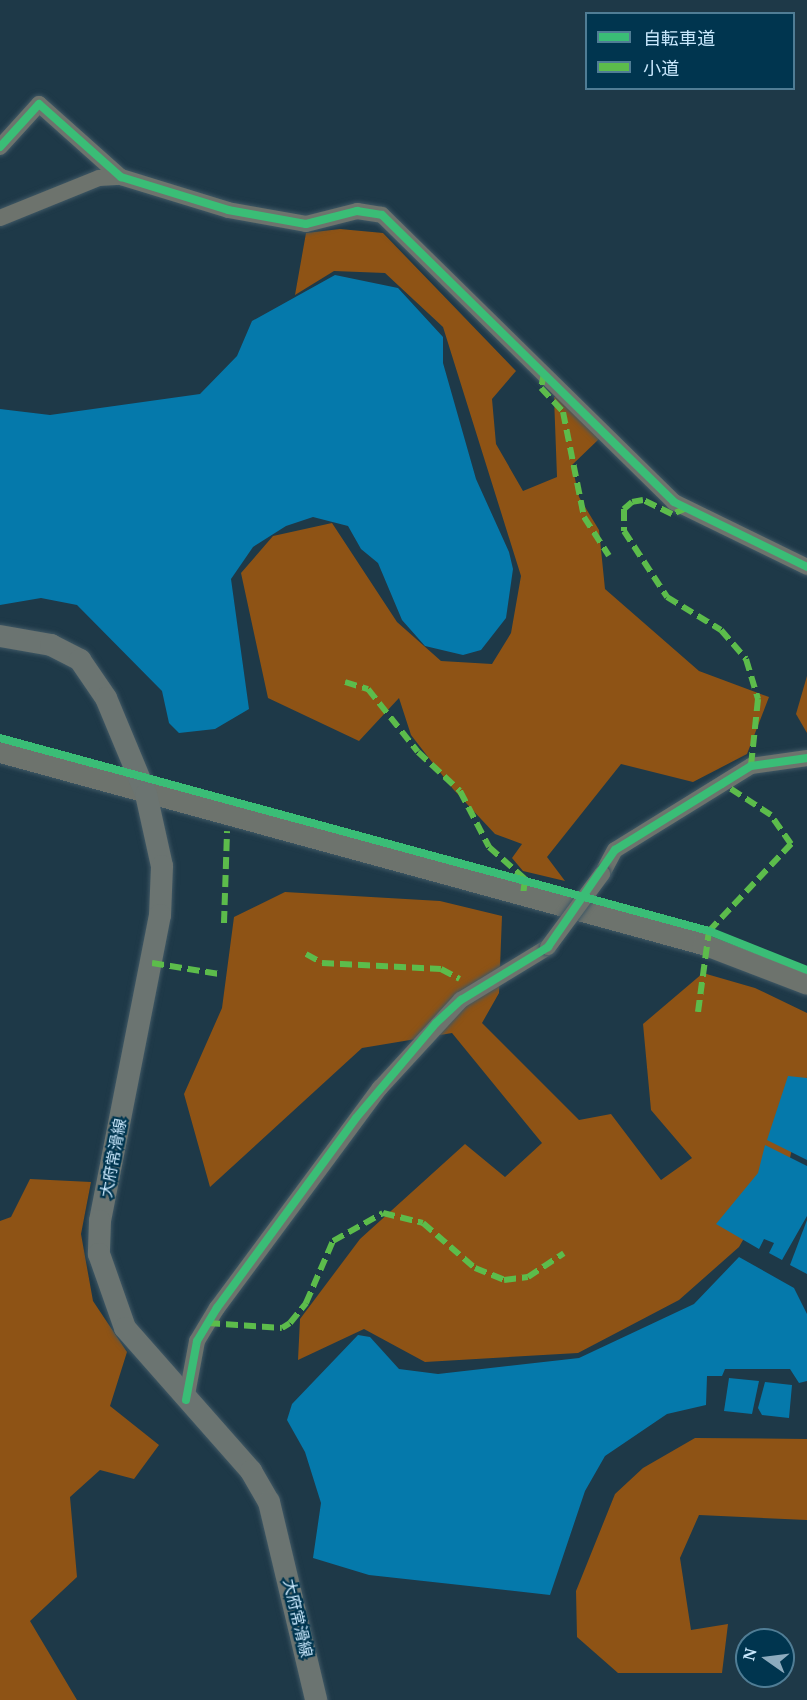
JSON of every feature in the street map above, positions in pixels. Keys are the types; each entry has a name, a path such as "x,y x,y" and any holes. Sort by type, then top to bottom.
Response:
{"main road":[{"name":"大府常滑線","path":"0,636 51,645 80,660 106,698 146,794 162,866 160,915 100,1221 99,1254 125,1328 186,1400 251,1470 269,1502 316,1700"}],"street":[{"path":"0,147 39,104 121,177"},
{"path":"0,218 99,178 121,177 228,210 306,224 357,211 382,215 674,502 807,567"},
{"path":"0,752 146,794 704,944 807,984"},
{"path":"186,1400 197,1341 217,1308 380,1088 461,1000 548,946 602,874 615,850 751,766 807,758"}],"shaded area":[{"path":"340,229 383,233 516,371 492,399 496,444 523,491 557,477 554,397 559,395 599,439 572,465 579,497 599,530 605,589 699,671 769,697 747,754 693,782 621,764 547,857 565,881 523,871 512,858 522,844 495,834 453,789 411,735 399,698 359,741 268,698 241,573 273,536 332,523 397,622 441,661 492,664 511,633 521,576 443,327 385,273 334,271 295,295 306,233"},
{"path":"807,676 807,733 796,714"},
{"path":"285,892 440,901 502,916 499,993 482,1023 579,1120 611,1114 661,1180 692,1158 651,1110 643,1024 703,973 755,988 807,1013 807,1077 790,1158 739,1247 679,1300 578,1353 425,1362 364,1329 298,1360 300,1319 360,1239 465,1144 505,1177 542,1143 452,1033 362,1048 210,1187 184,1094 222,1008 234,917"},
{"path":"30,1179 91,1182 81,1234 93,1301 127,1352 110,1406 159,1445 134,1479 100,1470 70,1497 77,1577 30,1621 77,1700 0,1700 0,1221 11,1217"},
{"path":"695,1438 807,1439 807,1520 699,1515 680,1558 691,1630 728,1624 722,1673 618,1673 577,1637 576,1591 615,1494 643,1468"}],"water":[{"path":"335,275 398,288 443,337 443,363 476,479 509,552 513,569 506,618 481,650 463,655 425,646 402,620 378,563 361,549 348,526 313,517 286,526 253,547 231,579 249,709 215,729 179,733 169,723 162,691 77,605 41,598 0,605 0,409 50,415 200,394 237,356 252,321"},
{"path":"788,1076 807,1078 807,1160 767,1140"},
{"path":"765,1145 807,1166 807,1216 782,1260 769,1253 774,1243 764,1239 759,1249 716,1224 758,1173"},
{"path":"807,1220 807,1274 790,1265"},
{"path":"739,1257 794,1288 807,1314 807,1381 799,1383 790,1369 725,1369 722,1376 707,1376 706,1405 667,1414 605,1456 585,1491 550,1595 369,1575 313,1558 321,1503 305,1452 287,1420 292,1404 358,1335 370,1337 399,1369 438,1374 579,1358 694,1304"},
{"path":"729,1378 759,1381 752,1414 724,1411"},
{"path":"765,1382 792,1385 789,1418 762,1415 758,1408"}],"marked path":[{"path":"544,373 541,388 563,412 584,517 609,556"},
{"path":"687,508 672,514 643,500 632,502 624,509 624,531 667,597 721,630 746,659 758,699 751,766"},
{"path":"345,682 368,689 418,752 460,791 489,847 525,879 523,895"},
{"path":"698,1012 709,931 791,844 771,815 722,783"},
{"path":"224,923 227,831"},
{"path":"306,954 322,963 441,969 460,979"},
{"path":"152,963 219,974"},
{"path":"208,1323 282,1328 290,1323 306,1303 333,1241 383,1213 423,1223 475,1268 504,1280 528,1277 564,1253"}],"cycle path":[{"path":"0,147 39,104 121,177 228,210 306,224 357,211 382,215 674,502 807,567"},
{"path":"0,738 709,931 807,970"},
{"path":"186,1400 197,1341 217,1308 356,1118 436,1023 461,1000 548,947 615,850 751,766 807,758"}]}
